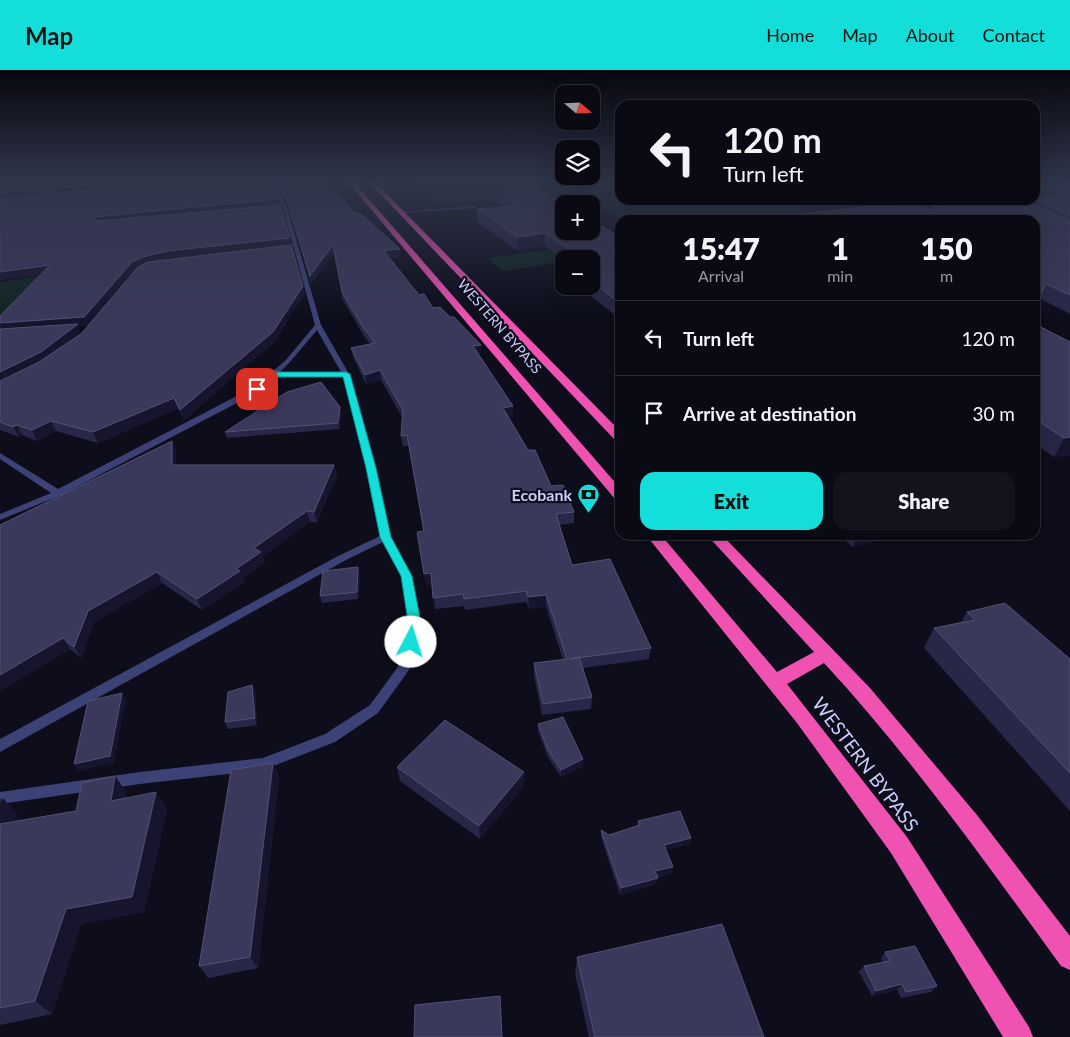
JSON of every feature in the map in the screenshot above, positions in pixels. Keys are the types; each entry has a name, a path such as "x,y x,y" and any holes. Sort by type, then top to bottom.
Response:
{"highway":[{"name":"WESTERN BYPASS","path":"389,227 615,490"},
{"name":"WESTERN BYPASS","path":"416,227 615,433"},
{"name":"WESTERN BYPASS","path":"657,540 775,682 899,845 1019,1037"},
{"path":"719,540 786,609 863,693 969,822 1070,957"},
{"path":"775,682 826,654"}],"street":[{"path":"0,798 140,778 263,764 330,738 374,709 403,670 415,628 406,576 386,537 371,468 346,374 318,325 290,227"},
{"path":"285,250 295,248"},
{"path":"0,517 58,493 257,389 274,374 318,325"},
{"path":"274,374 346,374"},
{"path":"0,455 58,493"},
{"path":"0,746 342,558 386,537"}],"green space":[{"path":"615,242 592,250 555,250 555,262 503,271 487,258"},
{"path":"43,276 0,321 0,282"}],"building":[{"path":"0,227 287,227 290,238 167,251 143,257 132,262 84,317 0,323 0,316 50,265 0,272"},
{"path":"295,227 376,227 400,249 384,251 419,295 424,294 433,308 440,307 450,317 454,317 481,345 473,346 513,406 503,408 528,450 535,450 551,486 563,485 574,512 556,514 572,565 610,559 651,648 579,658 592,697 543,704 534,663 567,659 546,595 528,597 526,591 464,599 463,594 433,598 431,573 424,574 417,532 424,531 407,435 401,436 403,410 380,370 365,375 351,348 375,343 342,292 333,245 310,276"},
{"path":"503,227 555,227 555,240 545,233 517,237"},
{"path":"600,227 615,234 615,299 600,288 600,275 605,274 600,271 600,250 570,250 555,240 600,240"},
{"path":"1040,227 1070,227 1070,295 1046,284 1040,295"},
{"path":"291,245 303,286 273,332 180,410 174,398 93,432 51,421 32,430 17,425 13,427 0,422 0,381 39,362 81,334 138,267 148,262"},
{"path":"78,324 41,352 0,372 0,329"},
{"path":"1040,327 1070,342 1070,437 1064,438 1040,422"},
{"path":"321,382 340,407 338,423 225,432 287,392"},
{"path":"172,441 172,465 334,465 314,512 307,511 254,548 261,552 236,569 240,571 197,599 157,572 88,611 74,647 63,638 0,675 0,525"},
{"path":"358,567 357,592 320,596 323,571"},
{"path":"1005,603 1070,659 1070,773 934,628 975,620 967,612"},
{"path":"252,685 255,718 225,722 228,692"},
{"path":"122,693 110,756 74,764 88,701"},
{"path":"563,717 583,759 561,770 548,750 538,724"},
{"path":"445,720 524,772 479,826 397,767"},
{"path":"273,763 250,957 199,966 231,770"},
{"path":"115,776 111,801 156,792 132,897 66,909 35,1001 0,1008 0,824 76,811 82,783"},
{"path":"680,811 691,838 664,845 673,867 655,871 658,878 621,888 601,830 609,835 640,825 638,821"},
{"path":"722,924 764,1037 595,1037 577,957"},
{"path":"915,946 937,986 906,992 902,984 876,991 864,966 890,961 885,952"},
{"path":"500,996 502,1037 414,1037 415,1005"}],"place":[{"name":"Ecobank","path":"588,513"}],"route":[{"path":"257,389 274,374 346,374 371,468 386,537 406,576 415,628 411,642"}]}
